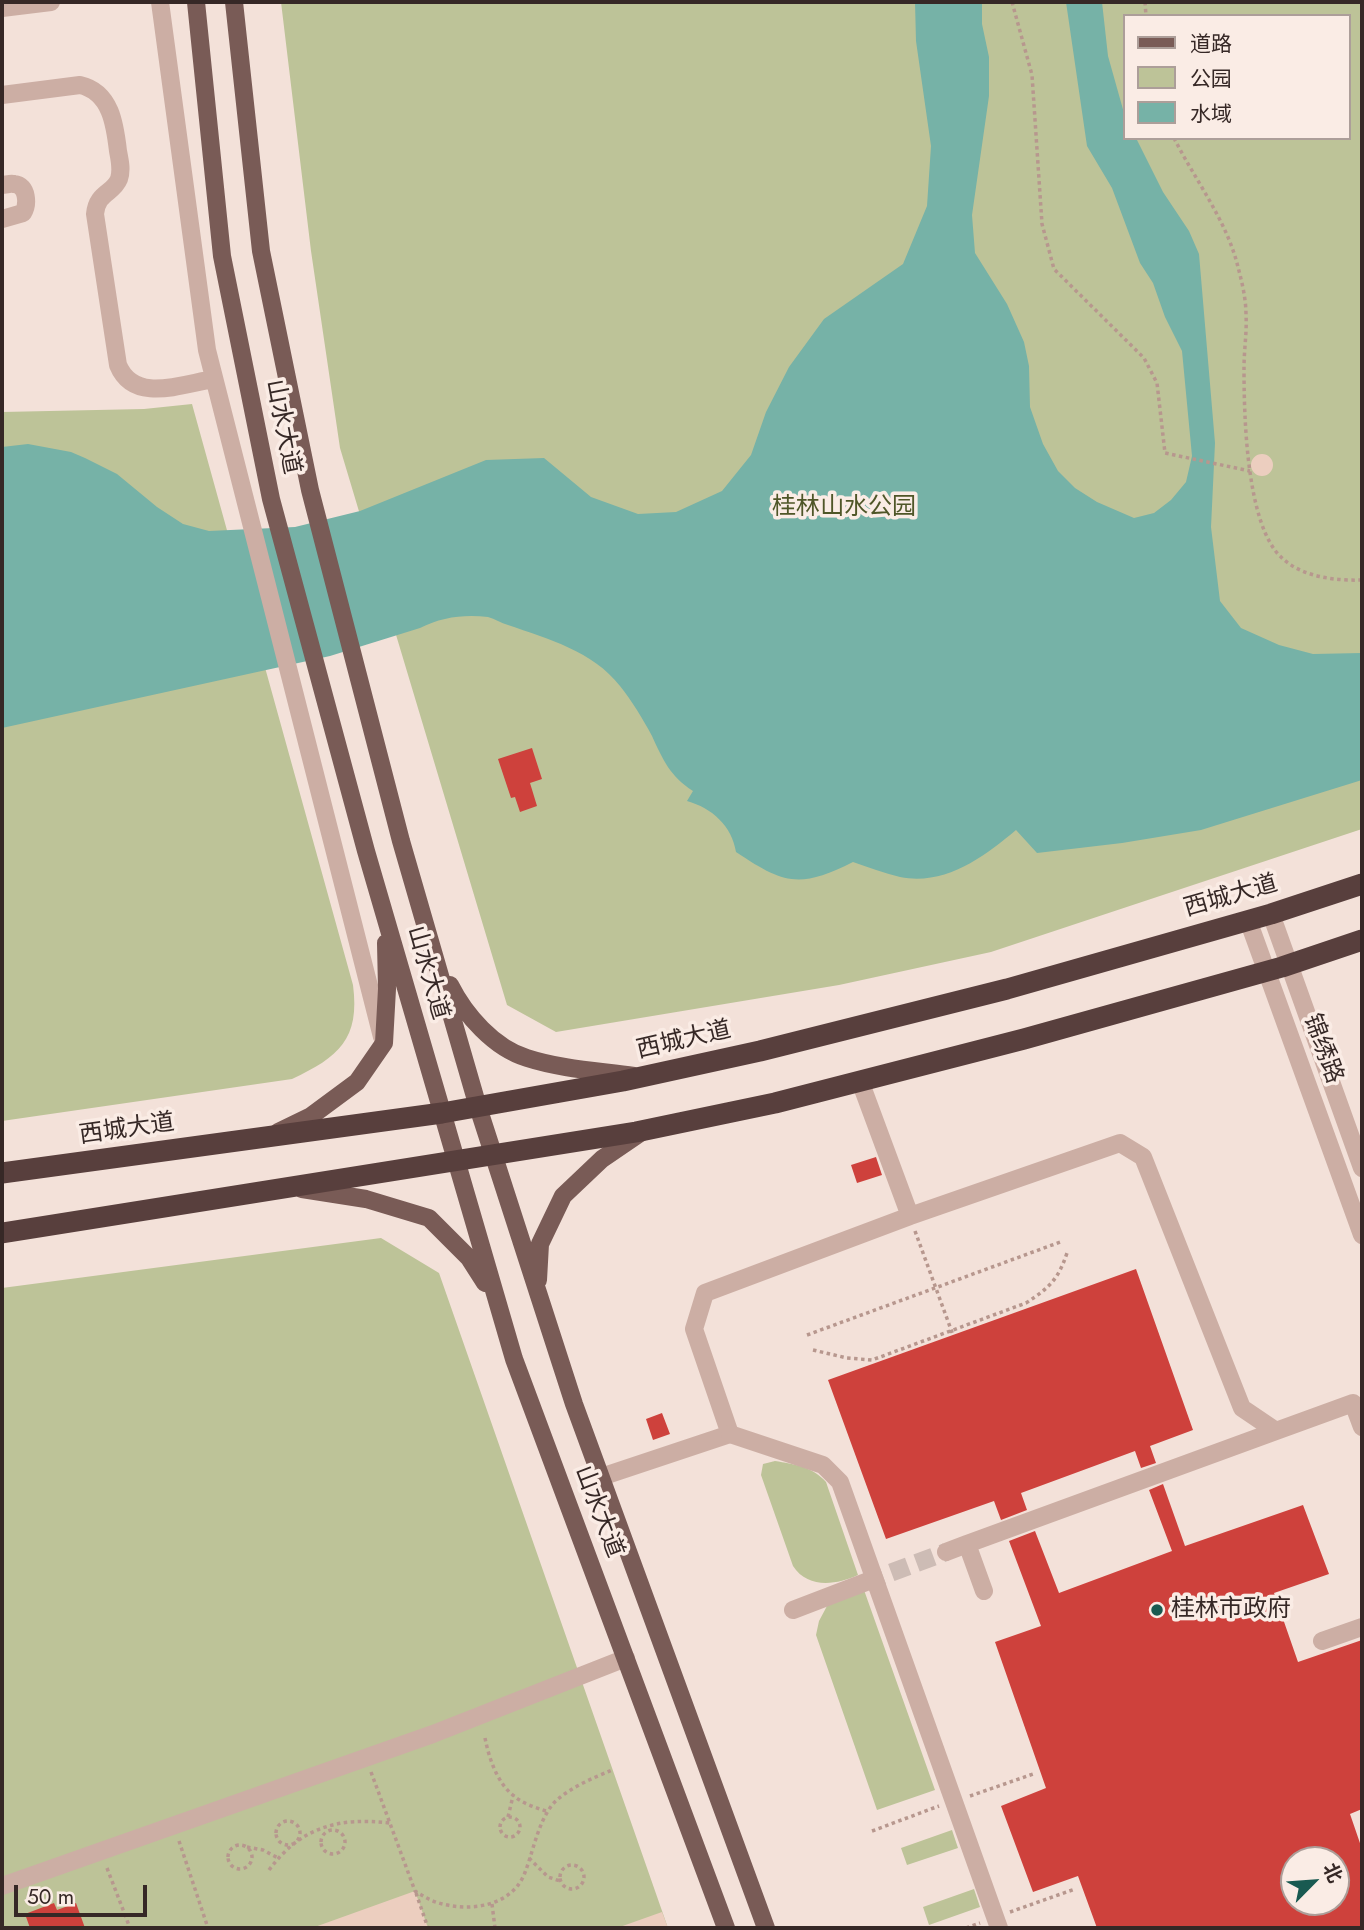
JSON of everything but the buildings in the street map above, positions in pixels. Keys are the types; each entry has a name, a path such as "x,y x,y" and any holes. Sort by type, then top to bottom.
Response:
{"highway":[{"name":"西城大道","path":"2,1173 442,1113 641,1077 760,1051 1007,989 1271,914 1362,884"},
{"path":"2,1233 643,1131 775,1103 1024,1039 1268,971 1362,940"}],"main road":[{"name":"山水大道","path":"196,2 222,256 271,499 385,918 514,1359 726,1928"},
{"name":"山水大道","path":"234,2 261,251 307,477 401,841 478,1107 574,1404 766,1928"},
{"path":"270,1136 311,1116 357,1082 384,1043 387,989 385,918"},
{"path":"432,947 457,1000 495,1041 525,1058 641,1077"},
{"path":"537,1290 540,1244 563,1196 602,1159 643,1131"},
{"path":"288,1187 366,1199 429,1218 469,1258 498,1304"}],"street":[{"path":"2,8 51,2"},
{"path":"160,2 207,350 384,1043"},
{"path":"2,95 80,85 92,88 106,104 114,123 120,172 116,184 98,200 95,214 118,365 129,382 144,390 214,379"},
{"path":"2,185 20,186 27,204 23,213 2,219"},
{"name":"锦绣路","path":"1271,914 1362,1168"},
{"name":"锦绣路","path":"1248,920 1362,1235"},
{"path":"860,1081 909,1216"},
{"path":"730,1434 694,1329 705,1293 909,1216 1120,1143 1143,1157 1242,1408 1276,1431"},
{"path":"946,1552 1358,1401 1362,1427"},
{"path":"601,1476 730,1434 823,1465 840,1482 997,1923"},
{"path":"967,1544 984,1591"},
{"path":"793,1610 866,1582"},
{"path":"1322,1641 1362,1627"},
{"path":"2,1886 446,1729 626,1658"}],"path":[{"path":"1012,2 1032,75 1042,224 1054,269 1144,358 1157,383 1165,453 1251,471"},
{"path":"1175,140 1229,241 1238,266 1247,313 1244,366 1251,471 1257,514 1266,539 1282,559 1320,578 1362,580"},
{"path":"909,1216 953,1333"},
{"path":"807,1335 1063,1241"},
{"path":"813,1350 847,1358 872,1360 953,1333 1026,1303 1049,1288 1061,1271 1067,1253"},
{"path":"485,1738 489,1757 513,1796 549,1812"},
{"path":"365,1758 428,1928"},
{"path":"415,1892 437,1903 475,1906 492,1904 507,1895 523,1878 552,1805 577,1787 612,1770"},
{"path":"872,1831 1036,1773"},
{"path":"508,1817 519,1823 518,1832 513,1837 503,1835 500,1823 508,1817 513,1796"},
{"path":"269,1870 294,1843 299,1833 297,1825 291,1821 280,1824 276,1830 279,1841 286,1844 294,1843 327,1829 357,1821 390,1824"},
{"path":"173,1825 208,1928"},
{"path":"327,1829 336,1831 344,1839 344,1846 336,1854 328,1853 323,1848 323,1836 327,1829"},
{"path":"245,1846 251,1853 251,1861 243,1869 235,1868 230,1863 230,1851 236,1846 245,1846 263,1850 278,1858"},
{"path":"101,1851 130,1928"},
{"path":"529,1858 548,1877 566,1887 574,1889 583,1882 584,1874 579,1868 569,1866 563,1871 561,1882"},
{"path":"997,1923 1075,1888"},
{"path":"492,1904 495,1928"}],"green space":[{"name":"桂林山水公园","path":"281,2 1362,2 1362,829 991,952 839,985 556,1032 507,1005 340,448 311,251"},
{"path":"192,404 353,985 353,1019 349,1033 334,1054 292,1079 2,1121 2,412 144,409"},
{"path":"381,1238 439,1273 668,1928 2,1928 2,1288"},
{"path":"775,1461 809,1470 826,1482 858,1575 832,1583 814,1582 806,1579 793,1566 761,1475 763,1464"},
{"path":"864,1590 935,1790 877,1810 816,1635 819,1621 827,1606"},
{"path":"952,1830 958,1848 907,1865 901,1848"},
{"path":"974,1889 980,1907 929,1925 923,1907"}],"shaded area":[{"path":"1262,454 1270,457 1273,465 1270,473 1262,476 1254,473 1251,465 1254,457"},
{"path":"415,1891 428,1928 312,1928"},
{"path":"662,1912 668,1928 617,1928"}],"water":[{"path":"915,2 982,2 982,24 989,57 989,96 972,215 975,253 1007,304 1024,342 1029,366 1030,407 1043,444 1058,471 1075,488 1097,502 1134,518 1154,513 1171,500 1186,482 1192,456 1182,351 1165,317 1153,283 1140,263 1112,188 1087,146 1066,2 1102,2 1108,56 1122,106 1122,140 1137,140 1163,192 1189,231 1199,254 1215,443 1211,527 1220,601 1241,628 1279,645 1313,654 1362,653 1362,780 1201,830 1122,843 1037,853 1016,830 963,867 933,877 900,877 853,862 819,876 792,879 767,871 736,852 730,834 719,819 705,808 687,801 693,791 668,767 637,710 609,674 583,655 554,641 479,616 445,619 330,656 2,728 2,447 28,444 71,452 117,474 157,507 183,524 209,531 295,527 360,511 486,460 544,458 591,497 638,514 676,512 722,491 751,455 766,412 789,367 824,319 903,264 927,206 931,146 916,41"}],"tunnel":[{"path":"866,1582 946,1552"}],"place":[{"name":"桂林市政府","path":"1157,1610"}]}
